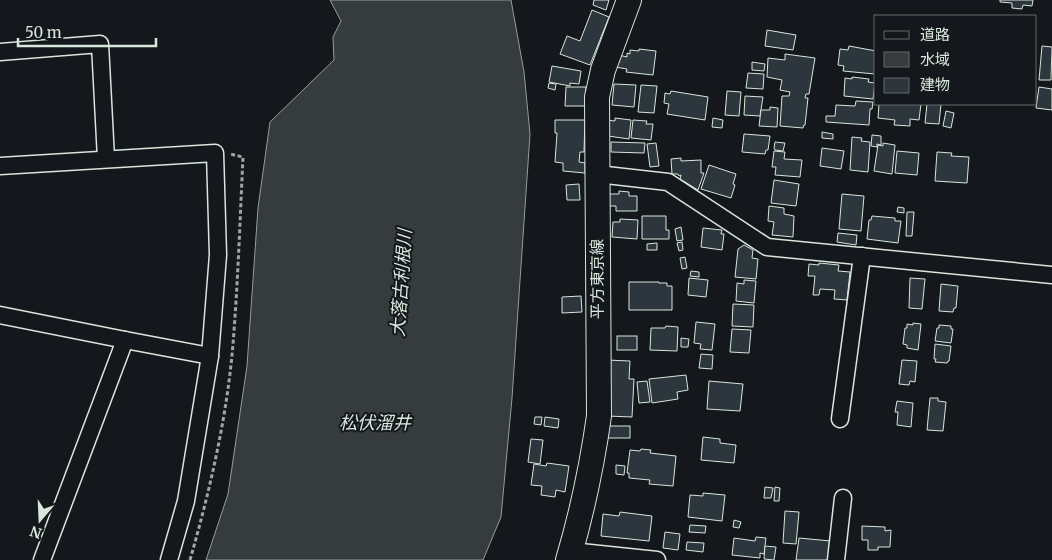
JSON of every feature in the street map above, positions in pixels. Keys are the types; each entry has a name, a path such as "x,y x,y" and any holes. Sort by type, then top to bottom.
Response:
{"main road":[{"name":"平方東京線","path":"569,555 588,479 599,416 596,110 599,84 629,0"}],"street":[{"path":"0,52 100,44 106,159"},
{"path":"0,166 215,153 218,255 210,356 186,501 169,560"},
{"path":"597,174 668,182 767,246 1052,275"},
{"path":"840,419 862,256"},
{"path":"0,315 210,356"},
{"path":"42,560 125,340"},
{"path":"836,560 843,498"},
{"path":"569,555 656,560"}],"water":[{"name":"松伏溜井","path":"330,0 511,0 524,72 530,134 512,398 501,517 483,560 206,560 228,494 247,366 258,208 270,122 334,60 333,37 341,21"}],"building":[{"path":"594,0 609,0 606,10 593,5"},
{"path":"1000,0 1033,0 1032,6 1023,5 1022,9 1012,8 1012,3 1000,2"},
{"path":"592,10 609,17 590,65 560,54 567,36 580,41"},
{"path":"767,30 796,35 793,50 765,46"},
{"path":"849,46 874,51 874,74 843,71 844,66 838,65 840,49 848,50"},
{"path":"1042,46 1052,47 1051,80 1039,80"},
{"path":"639,49 656,51 653,75 626,72 627,69 615,67 619,55 627,57 627,53 630,54 630,50 639,51"},
{"path":"785,54 815,58 809,94 806,94 805,98 808,98 803,128 780,126 782,96 789,96 790,92 780,90 782,80 767,77 768,58 785,60"},
{"path":"752,62 765,64 764,71 752,70"},
{"path":"552,66 581,71 579,84 570,83 570,86 549,82"},
{"path":"748,73 764,74 763,89 746,88"},
{"path":"852,77 869,79 868,82 874,83 873,99 844,96 845,78 852,79"},
{"path":"549,83 556,84 555,90 548,88"},
{"path":"614,84 636,85 634,107 612,105"},
{"path":"641,85 657,86 654,113 638,112"},
{"path":"566,87 586,87 586,106 565,106"},
{"path":"1039,87 1052,89 1052,110 1036,108"},
{"path":"671,91 708,97 705,120 667,114 669,104 664,103 665,93 670,94"},
{"path":"727,91 741,92 739,116 725,115"},
{"path":"745,96 763,97 760,116 744,115"},
{"path":"856,101 873,102 872,109 870,109 869,125 826,122 826,116 835,116 836,105 855,106"},
{"path":"879,105 921,105 919,120 910,119 910,126 894,125 895,120 878,118"},
{"path":"927,105 941,105 939,124 925,123"},
{"path":"770,107 778,108 777,127 759,126 761,110 770,110"},
{"path":"946,111 954,113 951,128 943,126"},
{"path":"615,118 631,120 629,139 608,136 607,120 615,121"},
{"path":"713,118 723,120 722,128 712,127"},
{"path":"555,120 585,120 584,152 580,152 579,162 585,163 585,173 563,171 563,163 555,162 557,133 555,133"},
{"path":"633,120 647,121 646,124 653,124 651,140 631,138"},
{"path":"822,132 833,134 833,139 822,138"},
{"path":"744,134 770,136 768,150 766,150 765,154 742,152"},
{"path":"872,135 881,136 881,145 877,144 877,147 871,146"},
{"path":"852,137 862,138 861,141 870,142 868,172 850,170"},
{"path":"611,142 645,143 644,153 611,152"},
{"path":"775,142 785,143 783,151 775,150"},
{"path":"656,143 659,166 650,167 647,144"},
{"path":"883,143 895,145 892,174 874,171 878,145 883,146"},
{"path":"822,148 844,151 841,169 820,166"},
{"path":"774,151 785,152 784,159 802,160 800,177 775,175 776,167 772,167"},
{"path":"897,151 919,153 917,175 895,173"},
{"path":"937,152 952,153 951,156 969,157 967,183 935,181"},
{"path":"681,158 681,161 701,160 701,173 704,173 698,190 680,179 681,175 672,174 671,159"},
{"path":"709,165 736,174 731,198 701,189"},
{"path":"774,180 799,184 796,206 771,203"},
{"path":"579,184 580,200 567,200 566,185"},
{"path":"619,191 629,192 629,196 637,196 637,211 616,211 616,206 608,206 608,194 619,194"},
{"path":"842,194 864,196 861,231 839,229"},
{"path":"769,206 784,208 784,214 794,216 793,237 772,235 774,222 768,221"},
{"path":"898,207 904,208 904,213 897,212"},
{"path":"907,212 914,212 912,236 906,236"},
{"path":"642,216 666,216 666,230 669,230 669,239 642,239"},
{"path":"872,216 895,218 895,221 901,221 898,243 867,239 869,220 871,220"},
{"path":"620,219 638,220 637,239 612,237 613,222 620,222"},
{"path":"681,227 683,240 677,241 675,229"},
{"path":"703,228 722,230 721,234 724,234 722,250 701,247"},
{"path":"838,233 857,235 856,245 837,242"},
{"path":"682,242 683,250 679,251 677,243"},
{"path":"657,243 657,250 647,250 647,244"},
{"path":"744,245 753,250 752,258 758,259 756,279 735,277 738,249"},
{"path":"685,257 687,268 682,269 680,258"},
{"path":"819,263 839,265 838,271 850,272 847,300 834,299 835,290 820,289 819,295 813,295 815,276 808,276 809,264 819,265"},
{"path":"691,271 699,272 699,277 690,276"},
{"path":"689,278 708,280 706,297 688,295"},
{"path":"910,278 925,279 922,309 909,308"},
{"path":"744,280 756,281 754,303 736,301 737,283 744,284"},
{"path":"629,282 659,282 672,286 672,310 629,310"},
{"path":"941,284 958,286 956,308 954,308 953,312 939,311"},
{"path":"581,296 582,312 562,313 562,297"},
{"path":"733,304 754,305 753,327 732,326"},
{"path":"696,322 715,324 712,350 700,349 701,344 694,343"},
{"path":"913,323 921,324 918,350 907,348 907,345 903,344 905,328 907,328 907,324 913,325"},
{"path":"939,325 951,326 951,329 953,329 951,343 935,341"},
{"path":"666,326 678,327 677,351 650,350 651,328 665,328"},
{"path":"732,329 751,330 749,353 730,352"},
{"path":"617,336 637,336 637,350 617,350"},
{"path":"681,338 689,339 688,347 681,347"},
{"path":"935,344 951,346 947,363 935,362"},
{"path":"701,354 713,355 712,369 699,368"},
{"path":"607,360 630,361 629,379 634,379 632,417 607,416"},
{"path":"902,360 917,361 915,382 910,381 909,385 899,384"},
{"path":"686,375 688,390 677,392 678,399 652,403 649,379"},
{"path":"647,381 650,402 639,403 637,382"},
{"path":"709,381 743,384 740,411 707,409"},
{"path":"930,398 938,398 938,401 946,402 943,431 927,430"},
{"path":"897,401 913,403 911,427 897,425 898,412 895,412"},
{"path":"535,417 542,417 541,425 534,424"},
{"path":"545,417 559,419 558,428 544,426"},
{"path":"607,426 630,426 630,438 607,438"},
{"path":"703,437 720,439 720,443 736,445 734,463 701,460"},
{"path":"531,439 543,440 540,464 528,462"},
{"path":"641,449 651,450 650,453 676,456 673,486 649,484 650,480 629,478 629,473 627,473 630,450 640,451"},
{"path":"547,463 569,466 565,492 556,490 555,497 541,495 542,486 531,485 534,464 546,466"},
{"path":"616,465 625,466 624,475 616,474"},
{"path":"765,487 773,488 771,498 764,498"},
{"path":"775,487 780,488 779,501 774,501"},
{"path":"703,493 725,495 722,521 688,517 690,495 703,496"},
{"path":"785,511 799,512 796,544 783,543"},
{"path":"620,512 652,516 649,541 601,536 603,514 619,516"},
{"path":"734,520 741,522 739,528 733,527"},
{"path":"690,525 706,526 705,533 689,532"},
{"path":"862,526 885,527 885,531 891,530 890,547 878,547 878,550 868,550 868,540 862,540"},
{"path":"665,532 680,534 678,550 663,548"},
{"path":"756,537 766,538 764,554 760,553 760,558 732,555 734,538 755,541"},
{"path":"799,538 831,541 829,560 796,560"},
{"path":"687,542 704,543 703,552 686,550"},
{"path":"765,546 776,547 774,560 764,559"}],"water label":[{"name":"大落古利根川","path":"401,283"}]}
